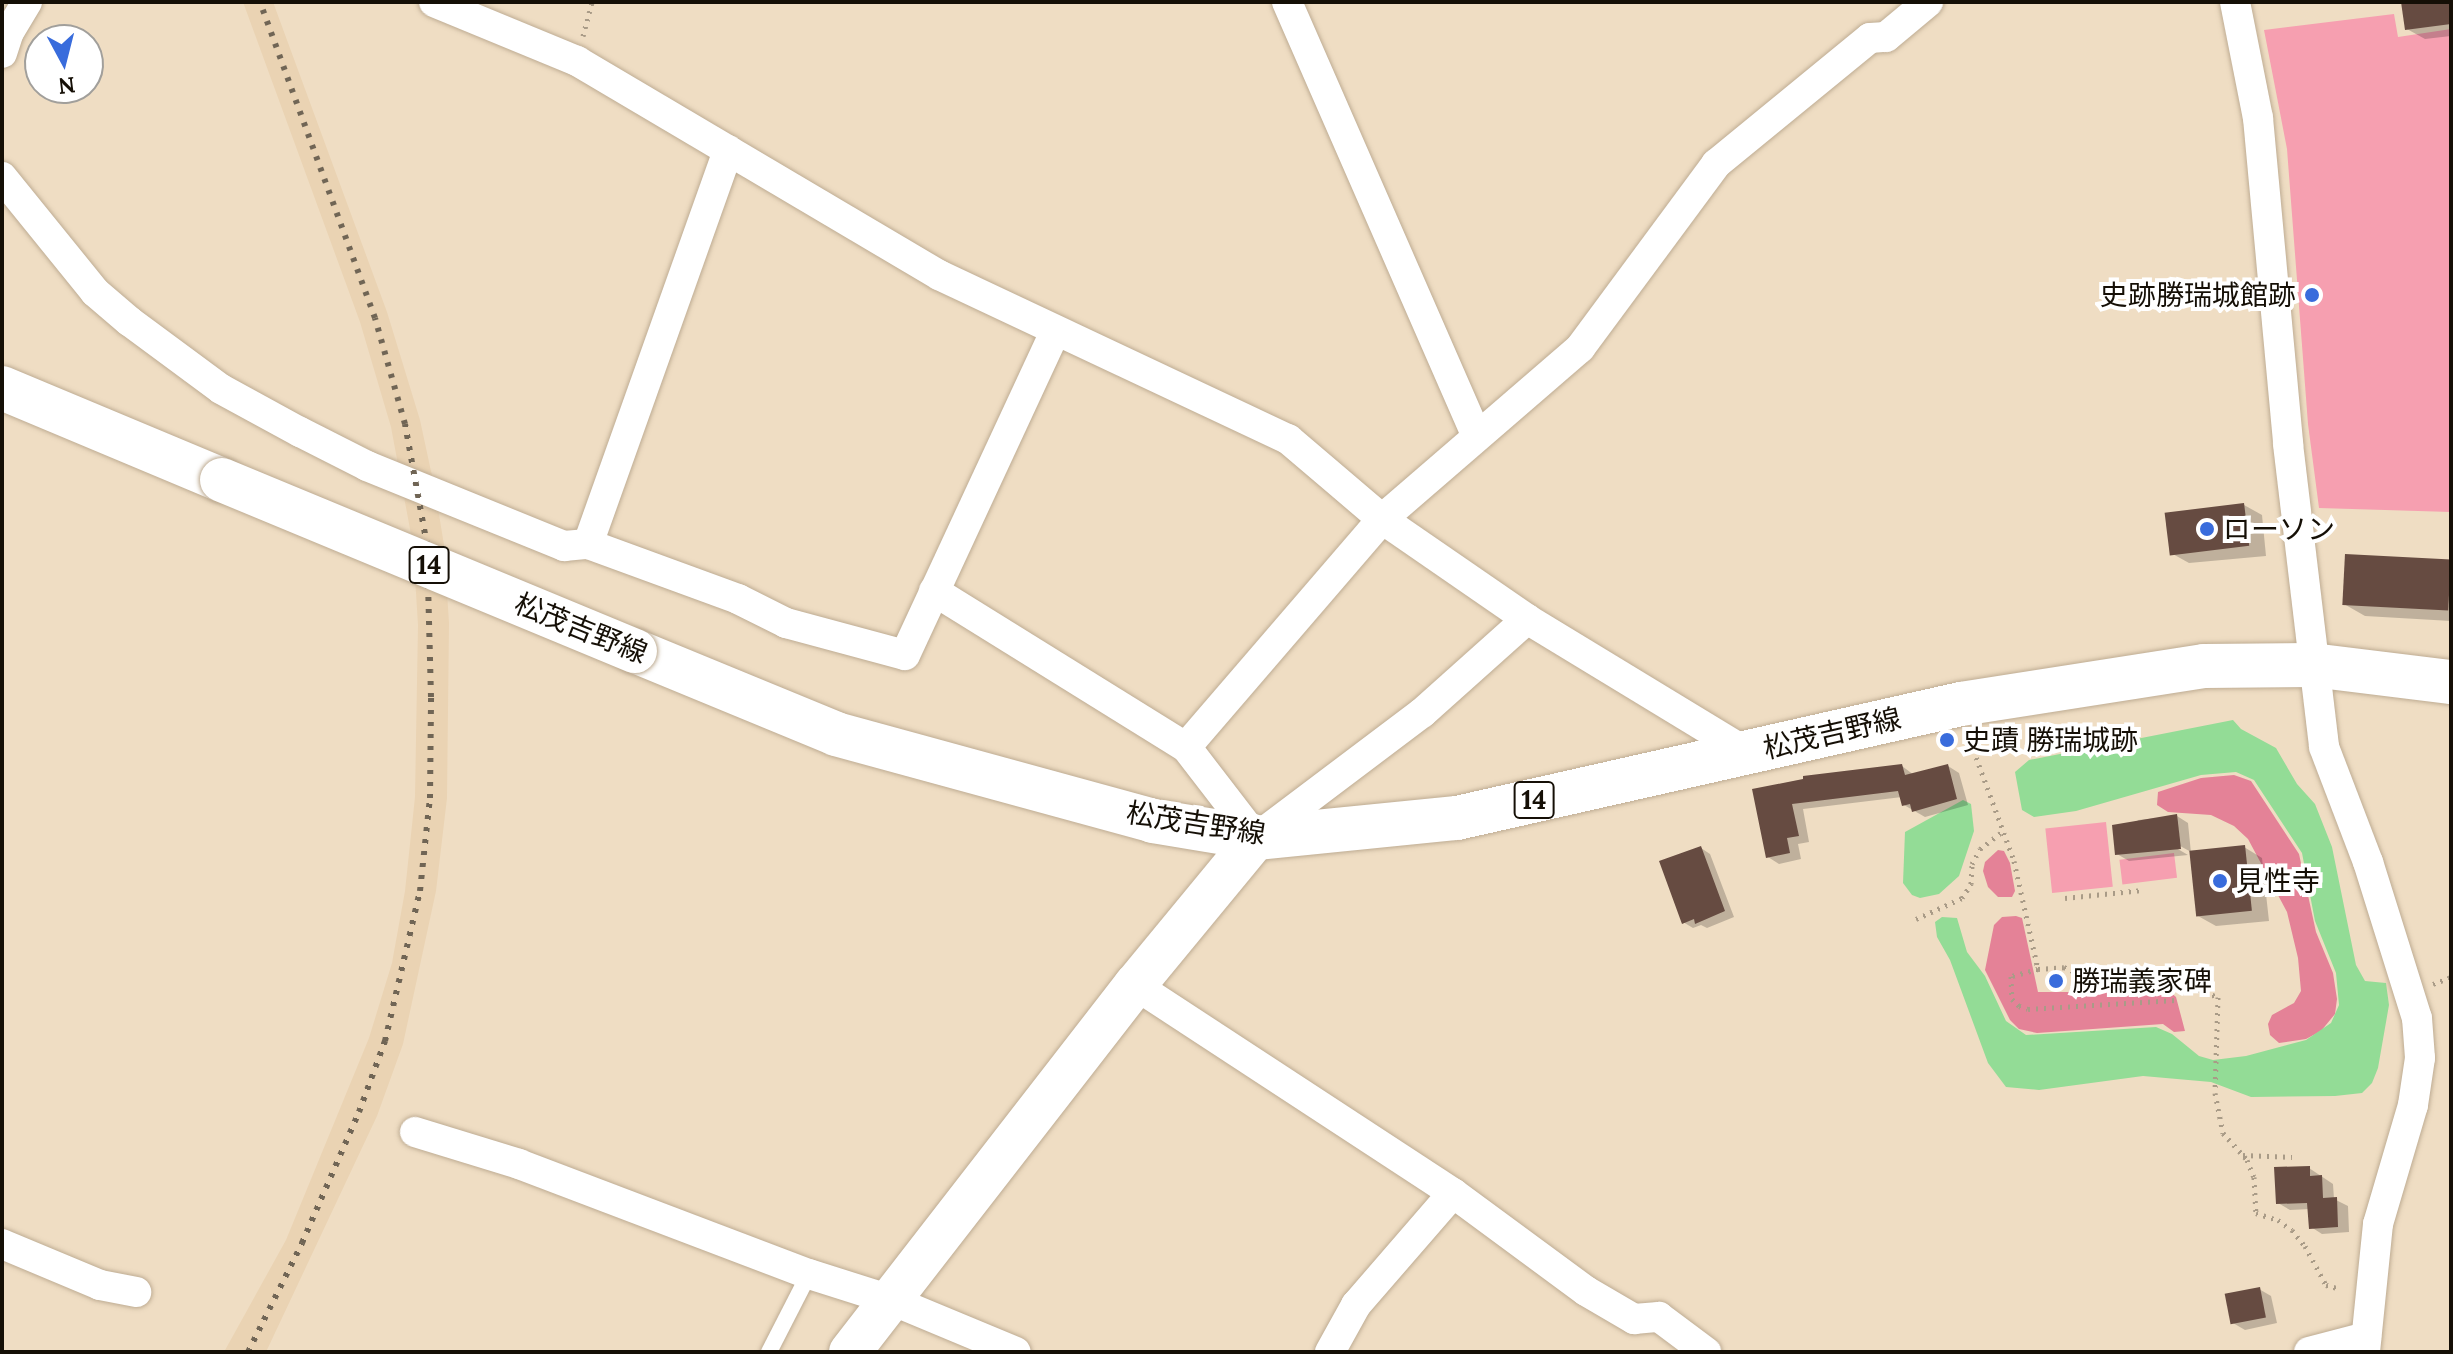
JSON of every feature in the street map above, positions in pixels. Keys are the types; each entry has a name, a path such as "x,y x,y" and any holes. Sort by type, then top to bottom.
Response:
{"main road":[{"name":"松茂吉野線","path":"2,388 836,734 1153,821 1256,838 1457,818 1951,706 2204,666 2312,665 2451,682"}],"street":[{"path":"2,53 9,32 27,2"},
{"path":"434,2 577,61 939,275 1288,439 1382,519 1527,619 1746,752"},
{"path":"1287,2 1477,436"},
{"path":"1186,747 1382,519 1580,348 1716,164 1870,38 1886,37 1928,2"},
{"path":"2235,2 2261,146 2312,665 2324,747 2368,862 2417,1018 2420,1058 2413,1105 2378,1224 2366,1344 2309,1352"},
{"path":"588,544 728,150"},
{"path":"2,177 95,292 221,389 367,466 564,546 588,544 738,599 786,623 905,655 1055,332"},
{"path":"934,591 1186,747 1256,838"},
{"path":"850,1352 1135,985 1256,838 1422,713 1527,619"},
{"path":"1135,985 1453,1193 1586,1291 1634,1319 1659,1317 1706,1352"},
{"path":"415,1132 519,1164 809,1274 891,1300 1016,1352"},
{"path":"1330,1352 1356,1305 1453,1193"},
{"path":"2,1244 100,1285 136,1292"}],"lane":[{"path":"769,1352 809,1274"}],"path":[{"path":"1951,706 1974,744 2003,831 2038,969"},
{"path":"1916,919 1962,898 1971,884 1972,864 1980,849 2003,831"},
{"path":"2065,898 2143,890"},
{"path":"2176,1000 2028,1009 2012,999 2011,976 2064,967 2090,979 2175,981 2218,997 2215,1093 2223,1133 2243,1155 2254,1177 2256,1213 2278,1220 2292,1230 2305,1246 2326,1285 2337,1288"},
{"path":"2243,1155 2292,1157"}],"shaded area":[{"path":"243,2 273,2 387,312 420,420 435,490 444,545 449,623 447,798 436,891 403,1044 377,1116 266,1352 224,1352 286,1240 369,1038 392,963 405,891 415,797 418,625 413,545 391,427 360,322"},
{"path":"2394,14 2398,37 2451,29 2451,512 2319,508 2308,424 2287,149 2264,30"},
{"path":"2233,720 2241,729 2276,748 2297,784 2315,804 2332,847 2356,965 2365,981 2386,983 2389,1005 2378,1068 2372,1083 2362,1093 2251,1097 2211,1082 2143,1076 2039,1090 2006,1087 1988,1063 1950,960 1937,937 1935,922 1942,917 1957,918 1967,952 1985,976 2006,1021 2026,1035 2156,1027 2172,1034 2199,1056 2213,1060 2246,1056 2306,1040 2331,1023 2339,1005 2336,973 2315,921 2302,853 2254,780 2236,772 2201,775 2076,811 2034,817 2022,810 2015,772 2029,760"},
{"path":"2234,775 2251,781 2299,854 2316,932 2333,973 2337,999 2335,1014 2321,1031 2306,1039 2279,1043 2270,1035 2268,1024 2272,1015 2294,1003 2301,991 2298,958 2287,912 2248,839 2234,826 2211,815 2168,812 2157,805 2158,792 2201,778"},
{"path":"1963,800 1971,804 1974,831 1959,876 1939,894 1920,898 1912,895 1903,883 1905,832"},
{"path":"2106,822 2113,887 2052,893 2045,828"},
{"path":"1998,850 2004,851 2010,863 2015,891 2012,897 1998,897 1988,887 1983,871 1985,862"},
{"path":"2174,853 2177,878 2122,885 2119,860"},
{"path":"2002,917 2022,918 2038,992 2170,992 2176,997 2185,1031 2174,1032 2163,1024 2037,1033 2019,1029 2010,1020 1985,970 1994,925"}],"building":[{"path":"2401,2 2451,2 2451,24 2405,30"},
{"name":"ローソン","path":"2244,503 2249,546 2170,555 2165,513"},
{"path":"2345,554 2451,560 2448,610 2342,605"},
{"path":"1902,764 1905,775 1948,764 1957,799 1912,812 1910,804 1902,806 1898,791 1792,804 1799,836 1787,838 1790,853 1766,858 1752,789 1803,779 1803,776"},
{"path":"2177,814 2181,849 2115,855 2112,825"},
{"name":"見性寺","path":"2245,845 2252,911 2196,916 2189,851"},
{"path":"1701,846 1725,911 1695,924 1694,919 1682,924 1659,861"},
{"path":"2310,1166 2310,1176 2322,1175 2323,1198 2337,1197 2338,1227 2309,1229 2307,1203 2276,1204 2274,1167"},
{"path":"2260,1287 2266,1317 2231,1324 2225,1294"}],"railway":[{"path":"248,1352 302,1243 359,1112 385,1041 420,891 430,798 431,697 427,545 405,424 375,318 260,2"}],"place":[{"name":"史跡勝瑞城館跡","path":"2312,295"},
{"name":"ローソン","path":"2207,529"},
{"name":"史蹟 勝瑞城跡","path":"1947,740"},
{"name":"見性寺","path":"2220,881"},
{"name":"勝瑞義家碑","path":"2056,981"}]}
